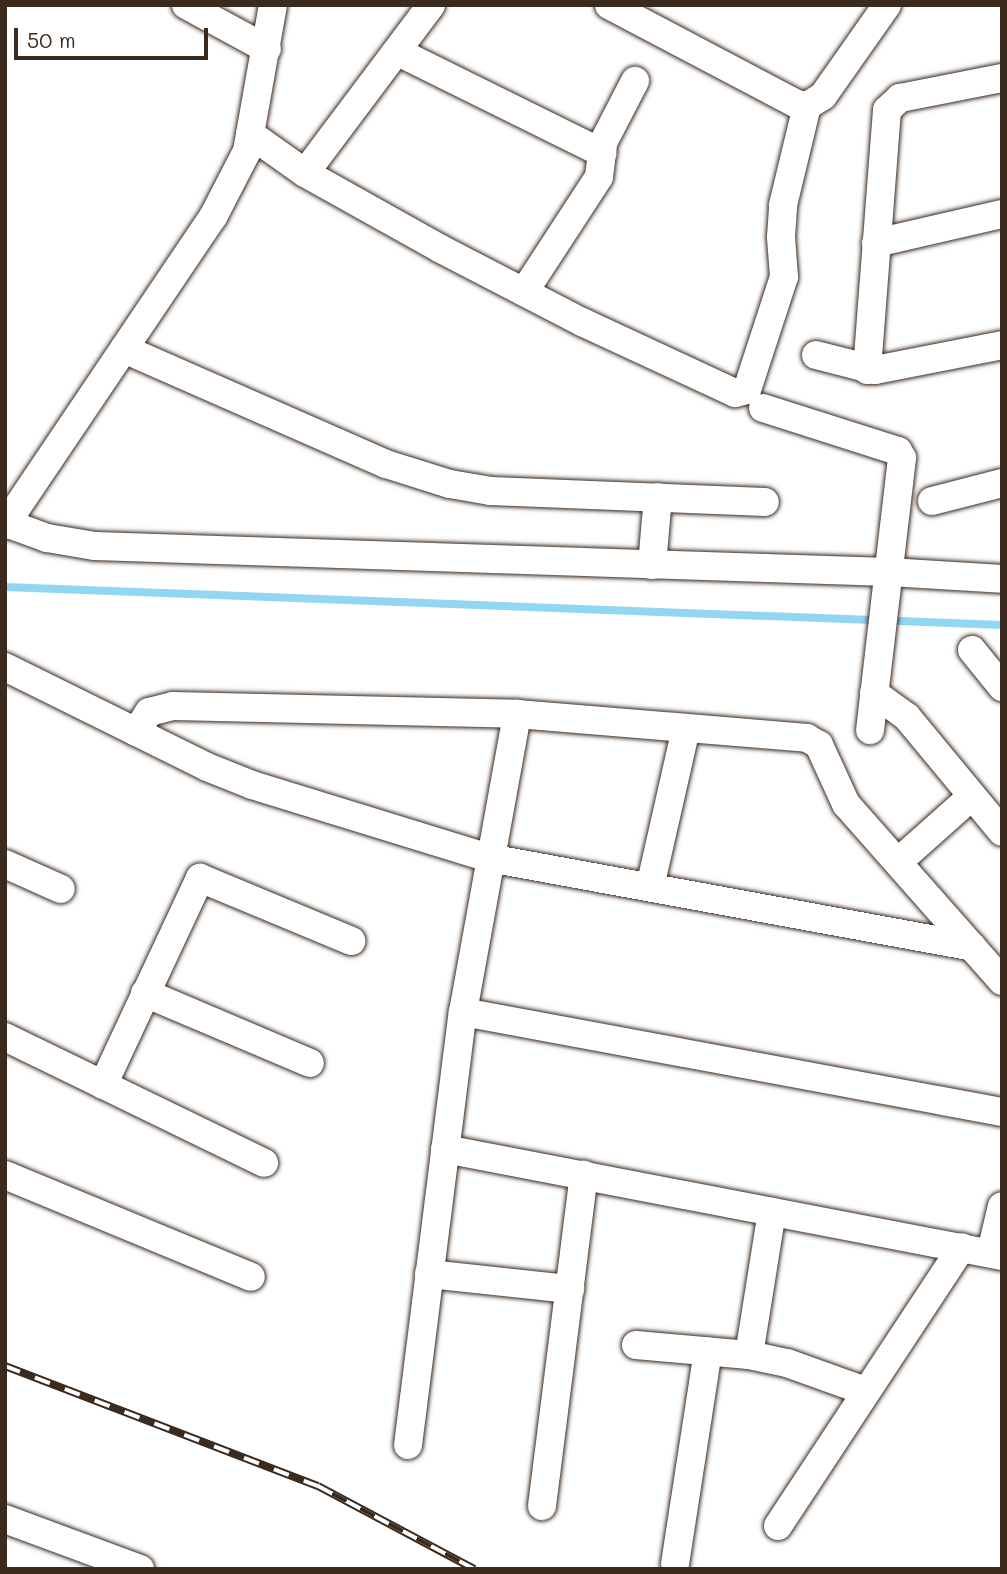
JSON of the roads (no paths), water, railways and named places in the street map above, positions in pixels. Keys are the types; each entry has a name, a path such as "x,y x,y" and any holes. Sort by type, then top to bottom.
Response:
{"street":[{"path":"186,5 267,49"},
{"path":"273,5 247,150 213,217 6,524 47,538 94,546 1002,579"},
{"path":"305,173 431,5"},
{"path":"609,5 797,104 807,106 823,96 887,5"},
{"path":"398,52 603,153"},
{"path":"867,370 884,121 891,103 900,98 1002,78"},
{"path":"524,292 599,177 608,130 635,82"},
{"path":"250,134 305,173 524,292 735,393 747,390 784,277 781,237 783,205 807,106"},
{"path":"876,243 1002,214"},
{"path":"816,355 867,370 885,369 1002,345"},
{"path":"124,349 417,476 491,491 765,502"},
{"path":"763,408 898,452 902,468 870,730"},
{"path":"932,501 1002,482"},
{"path":"652,565 658,497"},
{"path":"972,650 1002,687"},
{"path":"5,667 136,732 253,785 489,858 972,947"},
{"path":"874,693 907,717 1002,832"},
{"path":"136,732 149,712 173,706 517,714 795,736 819,746 846,804 1001,978"},
{"path":"408,1445 463,1012 517,714"},
{"path":"650,887 686,729"},
{"path":"898,862 972,796"},
{"path":"5,864 61,888"},
{"path":"103,1085 196,883 203,877 351,941"},
{"path":"145,993 310,1063"},
{"path":"463,1012 1002,1112"},
{"path":"5,1037 264,1163"},
{"path":"445,1149 996,1254 1002,1206"},
{"path":"5,1175 251,1277"},
{"path":"542,1506 584,1175"},
{"path":"749,1355 772,1212"},
{"path":"778,1526 962,1247"},
{"path":"429,1274 570,1289"},
{"path":"636,1345 749,1355 820,1372 865,1391"},
{"path":"675,1564 708,1352"},
{"path":"5,1519 140,1569"}],"waterway":[{"path":"5,587 1002,625"}],"railway":[{"path":"5,1366 318,1486 474,1569"}]}
